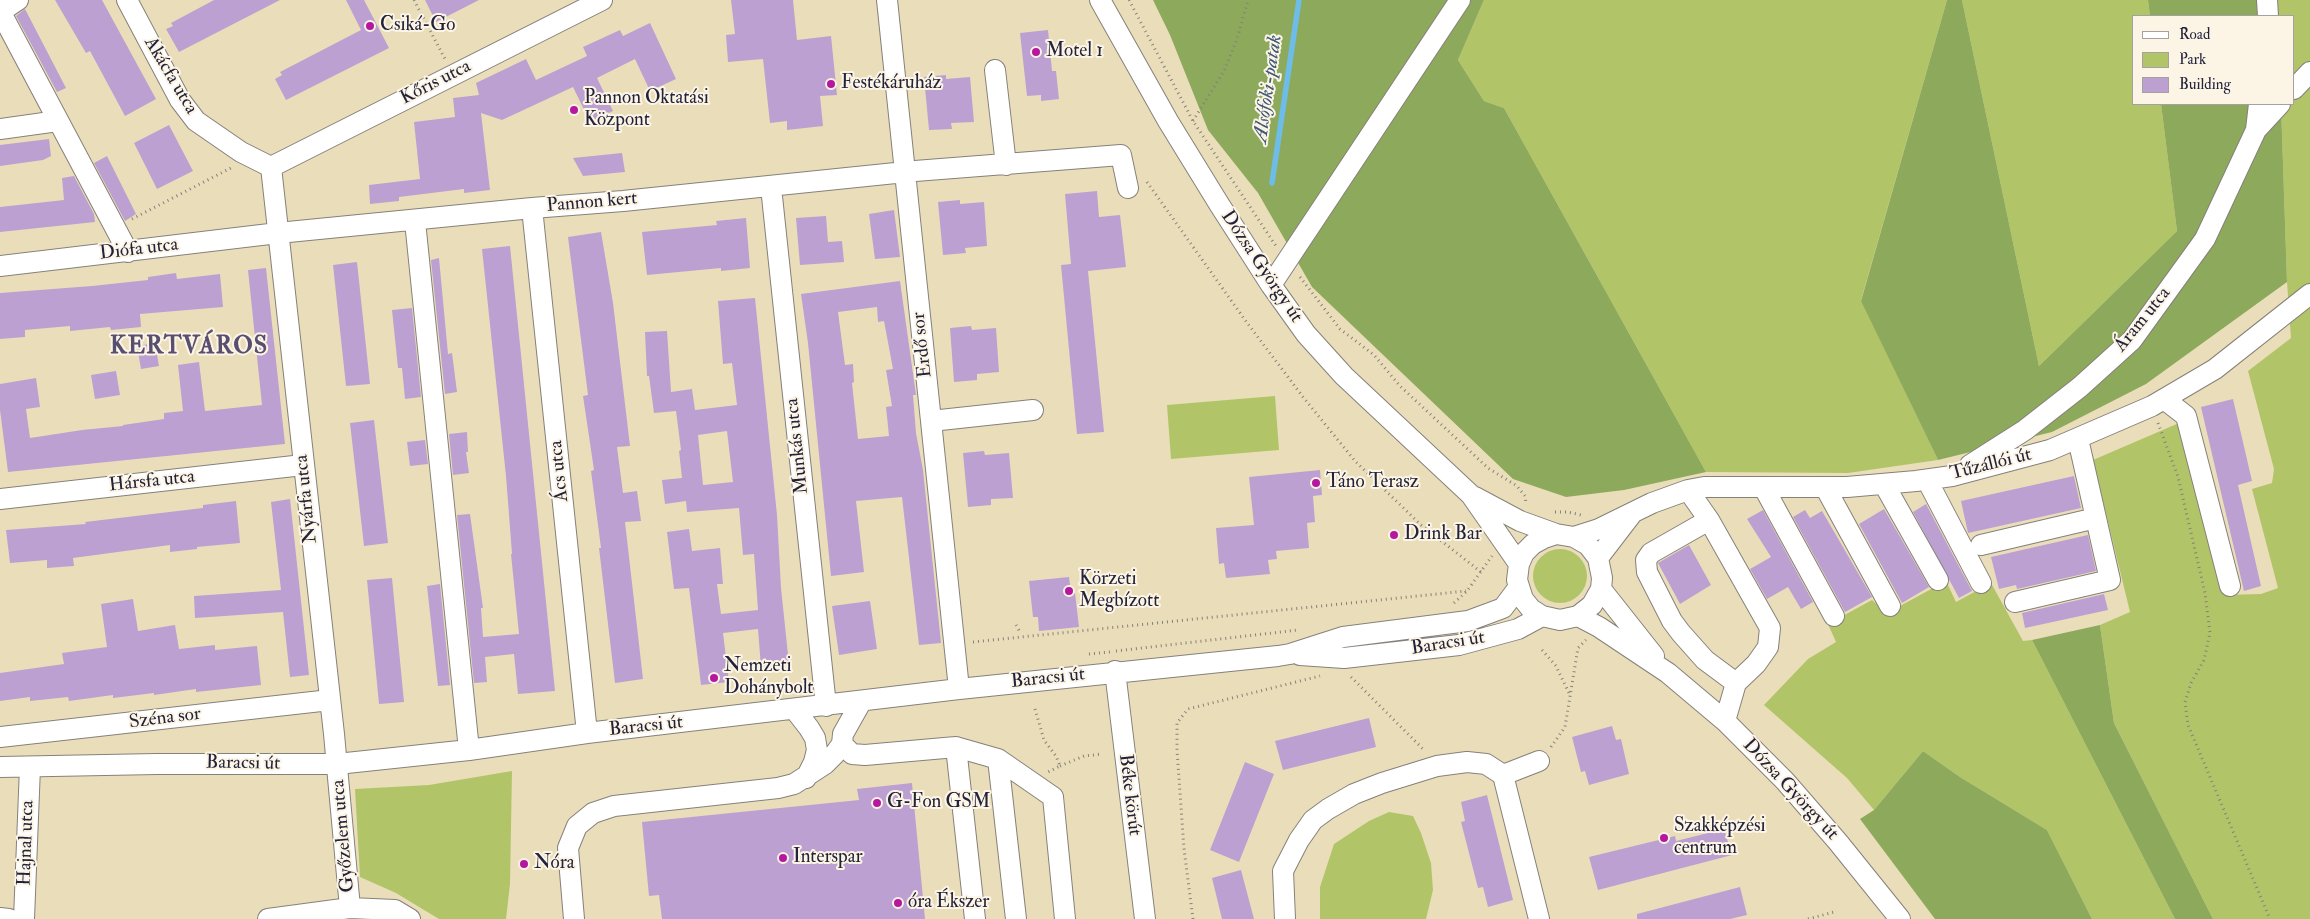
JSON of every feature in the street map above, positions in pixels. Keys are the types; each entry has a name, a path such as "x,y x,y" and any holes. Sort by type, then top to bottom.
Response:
{"street":[{"path":"18,0 0,12 128,252"},
{"name":"Akácfa utca","path":"127,0 180,100 196,121 241,152 271,167"},
{"name":"Kőris utca","path":"271,167 602,0"},
{"name":"Erdő sor","path":"887,0 959,689"},
{"name":"Dózsa György út","path":"1100,0 1168,121 1271,285 1306,334 1344,376 1471,495 1519,564"},
{"path":"1271,285 1460,0"},
{"path":"2268,0 2268,15"},
{"path":"995,70 1006,165"},
{"path":"2295,88 2310,72"},
{"name":"Áram utca","path":"1952,476 2025,430 2080,387 2132,340 2205,239 2256,130 2259,105"},
{"path":"2256,130 2279,105"},
{"path":"0,129 58,121"},
{"name":"Pannon kert","path":"278,233 771,187 905,172 1121,156 1135,182"},
{"path":"271,167 278,233"},
{"name":"Munkás utca","path":"771,187 826,706"},
{"name":"Ács utca","path":"532,208 588,733"},
{"path":"414,221 469,750"},
{"name":"Diófa utca","path":"0,266 278,233"},
{"name":"Nyárfa utca","path":"278,233 337,764"},
{"name":"Tűzállói út","path":"1565,536 1599,529 1688,490 1704,487 1825,487 1927,480 1952,476 2050,450 2158,402 2216,369 2310,294"},
{"path":"2158,402 2186,416 2230,586"},
{"path":"931,421 1033,410"},
{"path":"2015,602 2110,580 2078,439"},
{"name":"Hársfa utca","path":"0,500 303,466"},
{"path":"1927,480 1981,583"},
{"path":"1884,484 1938,580"},
{"path":"1825,487 1890,606"},
{"path":"1764,488 1834,616"},
{"path":"1688,490 1709,520 1770,628 1768,647 1756,664 1736,683 1725,721"},
{"name":"Dózsa György út","path":"1471,495 1520,521 1565,536"},
{"path":"1598,558 1632,513"},
{"path":"1981,545 2096,518"},
{"path":"1709,520 1651,553 1646,560 1646,572 1672,621 1705,660 1736,683"},
{"path":"1565,536 1588,545 1598,558 1601,568 1601,589 1592,605 1578,616 1560,620 1542,616 1531,609 1523,599 1518,588 1519,564 1524,552 1533,544 1544,538 1565,536"},
{"name":"Baracsi út","path":"1290,654 1343,637 1468,621 1503,608 1518,588"},
{"name":"Dózsa György út","path":"1601,589 1668,673"},
{"name":"Baracsi út","path":"0,767 157,764 337,764 469,750 588,733 1115,671 1290,654 1344,658 1459,645 1518,629 1542,616"},
{"name":"Dózsa György út","path":"1578,616 1668,673 1725,721 1791,788 1838,842 1900,919"},
{"name":"Béke körút","path":"1115,671 1145,919"},
{"name":"Széna sor","path":"0,737 330,700"},
{"path":"574,919 568,848 577,826 593,813 614,806 778,788 794,784 825,764 842,744 843,734 861,702"},
{"path":"795,710 809,728 816,744 814,762 806,778"},
{"path":"842,744 852,754 865,755 956,747 998,759 1053,798 1065,919"},
{"path":"956,747 975,919"},
{"path":"998,759 1016,919"},
{"path":"1504,775 1539,761"},
{"path":"1285,919 1283,871 1299,840 1313,820 1354,794 1437,766 1467,762 1486,764 1504,775 1539,919"},
{"name":"Győzelem utca","path":"337,764 350,908"},
{"name":"Hajnal utca","path":"24,919 30,767"},
{"path":"268,919 350,908 395,910 410,919"},
{"path":"0,918 9,919"}],"path":[{"path":"414,0 453,74"},
{"path":"1129,0 1194,121 1287,261 1340,328 1374,355 1400,386 1488,468 1521,490 1530,509"},
{"path":"1194,121 1224,71 1237,40 1248,0"},
{"path":"965,643 1467,591 1482,572 1421,525 1355,461 1303,398 1245,320 1166,207 1135,182"},
{"path":"2158,402 2205,593 2210,633 2204,660 2191,683 2185,702 2188,725 2270,919"},
{"path":"1016,625 1020,632"},
{"path":"1080,655 1304,629"},
{"path":"1539,761 1544,758 1565,727 1578,648 1587,638"},
{"path":"1542,650 1556,666 1571,695"},
{"path":"1344,670 1418,742 1437,766"},
{"path":"1192,919 1184,849 1177,723 1188,709 1325,675"},
{"path":"1035,709 1044,740 1056,756 1060,766"},
{"path":"1045,773 1084,756 1102,754"},
{"path":"1808,919 1834,912"}],"green space":[{"path":"1153,0 1484,0 1458,60 1484,101 1504,108 1706,472 1624,490 1566,497 1513,479 1312,287 1258,193 1208,130 1170,35"},
{"path":"1484,0 1947,0 1861,300 1938,460 1848,473 1706,472 1504,108 1484,101 1458,60"},
{"path":"1947,0 1962,0 2039,366 2177,231 2161,105 2281,105 2287,282 2146,384 2052,432 1938,460 1861,301"},
{"path":"1962,0 2148,0 2150,15 2132,15 2132,105 2161,105 2177,231 2039,366"},
{"path":"2148,0 2278,0 2279,15 2150,15"},
{"path":"2278,0 2310,0 2310,919 2213,919 2114,723 2100,625 2130,612 2093,460 2179,423 2197,498 2224,595 2261,594 2278,588 2252,489 2272,483 2274,469 2248,371 2291,338 2287,282 2281,105 2295,105 2295,15 2279,15"},
{"path":"1275,396 1279,450 1171,459 1167,405"},
{"path":"1560,549 1570,551 1579,557 1585,566 1587,576 1585,586 1579,595 1570,601 1560,603 1550,601 1541,595 1535,586 1533,576 1535,566 1541,557 1550,551"},
{"path":"1946,581 1956,602 1991,583 2023,641 2032,640 2175,919 2092,919 2047,830 1960,777 1923,751 1874,810 1847,778 1764,705 1808,659 1836,642 1828,624 1872,600 1887,613"},
{"path":"2100,625 2114,723 2213,919 2175,919 2032,640"},
{"path":"1923,751 1960,777 2047,830 2092,919 1935,919 1860,819 1874,810"},
{"path":"512,771 510,884 506,919 439,919 396,893 360,877 355,789 429,785"},
{"path":"1389,812 1413,816 1421,833 1431,863 1433,890 1426,919 1320,919 1320,887 1334,844 1369,821"}],"building":[{"path":"55,0 102,0 156,99 125,116 90,51 86,53"},
{"path":"214,0 280,0 179,52 166,29 173,26 171,23"},
{"path":"346,0 364,0 389,48 286,100 275,79 282,75 280,72 361,30"},
{"path":"425,0 479,0 436,22"},
{"path":"731,0 793,0 797,40 831,36 837,95 820,96 823,126 787,130 787,121 770,123 763,59 728,62 726,35 735,34"},
{"path":"25,9 66,88 57,92 16,16"},
{"path":"650,23 676,79 650,91 635,59 597,78 613,111 590,122 573,87 502,120 481,113 490,190 464,193 464,189 399,197 399,201 370,204 369,185 420,179 414,122 455,117 453,98 479,95 476,83 526,59 536,80 587,56 583,47 620,30 623,36"},
{"name":"Motel 1","path":"1048,30 1052,71 1056,71 1059,99 1041,101 1041,95 1027,96 1020,33"},
{"path":"946,75 946,79 970,77 974,122 951,123 952,129 929,130 924,77"},
{"path":"169,125 193,171 157,189 134,143"},
{"path":"49,139 51,156 43,160 0,166 0,145"},
{"path":"622,153 625,172 583,176 573,158"},
{"path":"107,156 136,214 125,221 94,163"},
{"path":"74,176 94,214 95,222 0,232 0,207 64,200 62,178"},
{"path":"1097,191 1099,217 1120,215 1126,267 1088,271 1104,432 1077,434 1061,265 1071,264 1065,194"},
{"path":"960,200 960,204 984,202 987,246 965,248 966,253 943,255 938,202"},
{"path":"894,210 900,257 875,259 869,214"},
{"path":"826,216 828,242 842,241 844,262 800,265 796,218"},
{"path":"746,218 750,268 721,271 721,268 647,275 642,232 717,225 716,221"},
{"path":"601,232 613,303 630,446 617,447 623,493 637,491 641,521 625,522 643,679 615,683 591,471 594,470 583,396 588,395 568,237"},
{"path":"510,246 555,691 518,694 514,654 485,657 487,682 474,683 457,515 470,514 483,608 481,608 483,637 519,634 506,476 482,249"},
{"path":"439,258 448,354 452,353 457,392 445,394 431,260"},
{"path":"357,262 370,384 346,386 333,265"},
{"path":"266,268 285,444 8,472 0,410 0,384 36,378 40,407 26,409 30,438 164,419 164,413 183,411 178,365 199,362 205,411 262,405 248,270"},
{"path":"176,273 177,279 220,274 223,307 140,314 141,327 111,330 110,327 70,331 70,326 25,330 25,337 0,339 0,293 148,280 148,277"},
{"path":"900,281 916,395 913,395 916,433 923,470 941,643 919,645 902,497 856,501 864,572 831,576 808,343 801,294","holes":["877,307 878,322 884,321 893,369 886,370 892,406 886,407 889,436 858,439 852,383 854,382 853,364 845,365 838,312"]},
{"path":"755,298 777,515 781,588 789,664 761,667 758,629 723,633 729,682 701,685 689,588 674,589 667,532 689,529 692,551 720,548 723,584 717,584 721,614 758,610 754,554 743,555 739,508 687,512 686,501 665,504 662,480 682,478 679,451 681,450 676,411 654,413 649,376 647,376 645,332 667,331 671,392 692,389 695,410 737,405 732,363 723,364 718,301","holes":["727,431 733,482 703,485 698,435"]},
{"path":"412,308 421,397 405,399 402,368 398,368 392,310"},
{"path":"971,326 972,330 996,328 999,372 977,374 977,380 954,382 950,328"},
{"path":"155,343 159,366 141,369 137,346"},
{"path":"116,371 120,395 95,399 91,375"},
{"path":"2233,399 2252,481 2238,485 2261,586 2244,591 2201,407"},
{"path":"374,420 388,543 364,546 350,423"},
{"path":"467,432 468,452 466,452 469,473 453,475 449,434"},
{"path":"425,440 428,464 410,466 407,442"},
{"path":"984,451 985,455 1009,453 1013,498 991,499 991,505 968,507 963,453"},
{"path":"1320,470 1322,495 1313,496 1315,522 1307,523 1309,548 1276,551 1277,559 1268,560 1270,574 1226,578 1224,563 1219,564 1216,528 1254,525 1249,477"},
{"path":"2074,476 2081,508 1968,533 1961,501"},
{"path":"290,499 309,675 290,677 283,612 195,618 194,596 281,590 271,502"},
{"path":"236,501 240,543 197,547 197,549 170,552 170,545 73,558 74,566 47,568 47,560 10,563 6,530 86,524 85,522 203,508 203,505"},
{"path":"1926,504 1972,591 1959,598 1913,512"},
{"path":"1884,509 1929,587 1902,603 1859,524"},
{"path":"1763,510 1813,602 1801,609 1788,587 1767,599 1750,569 1771,557 1747,519"},
{"path":"1805,510 1810,518 1822,511 1872,597 1845,612 1793,517"},
{"path":"2088,535 2096,571 2017,589 2016,585 1999,589 1991,557"},
{"path":"1689,545 1711,585 1680,604 1658,563"},
{"path":"1069,577 1071,593 1075,593 1079,627 1039,631 1038,617 1033,617 1029,581"},
{"path":"392,578 404,702 379,704 367,580"},
{"path":"440,584 450,685 438,686 427,586"},
{"path":"2104,594 2108,610 2025,628 2022,613"},
{"path":"133,599 138,631 175,625 179,649 215,645 215,650 257,646 261,685 196,692 196,689 113,698 113,695 69,701 68,697 30,701 30,697 0,701 0,673 64,664 62,653 107,647 101,604"},
{"path":"870,601 877,649 839,655 832,606"},
{"path":"1369,718 1376,747 1283,770 1275,741"},
{"path":"1612,726 1616,740 1621,739 1629,774 1589,785 1585,771 1581,772 1572,737"},
{"path":"1245,762 1274,774 1239,862 1210,850"},
{"name":"Interspar","path":"912,783 925,919 662,919 659,895 649,896 642,822 859,800 857,789"},
{"path":"1487,795 1513,900 1488,907 1483,887 1478,888 1461,822 1465,821 1461,802"},
{"path":"1724,829 1732,855 1598,890 1589,857 1675,836 1676,841"},
{"path":"1241,870 1254,919 1222,919 1212,878"},
{"path":"1740,887 1747,915 1730,919 1637,919 1637,914"}],"waterway":[{"name":"Alsófoki-patak","path":"1272,183 1299,0"}],"place":[{"name":"Csiká-Go","path":"370,26"},
{"name":"Motel 1","path":"1036,52"},
{"name":"Festékáruház","path":"831,84"},
{"name":"Pannon Oktatási Központ","path":"574,110"},
{"name":"Táno Terasz","path":"1316,483"},
{"name":"Drink Bar","path":"1394,535"},
{"name":"Körzeti Megbízott","path":"1069,591"},
{"name":"Nemzeti Dohánybolt","path":"714,678"},
{"name":"G-Fon GSM","path":"877,803"},
{"name":"Szakképzési centrum","path":"1664,838"},
{"name":"Interspar","path":"783,858"},
{"name":"Nóra","path":"524,864"},
{"name":"óra Ékszer","path":"898,903"}],"district":[{"name":"KERTVÁROS","path":"189,348"}]}
